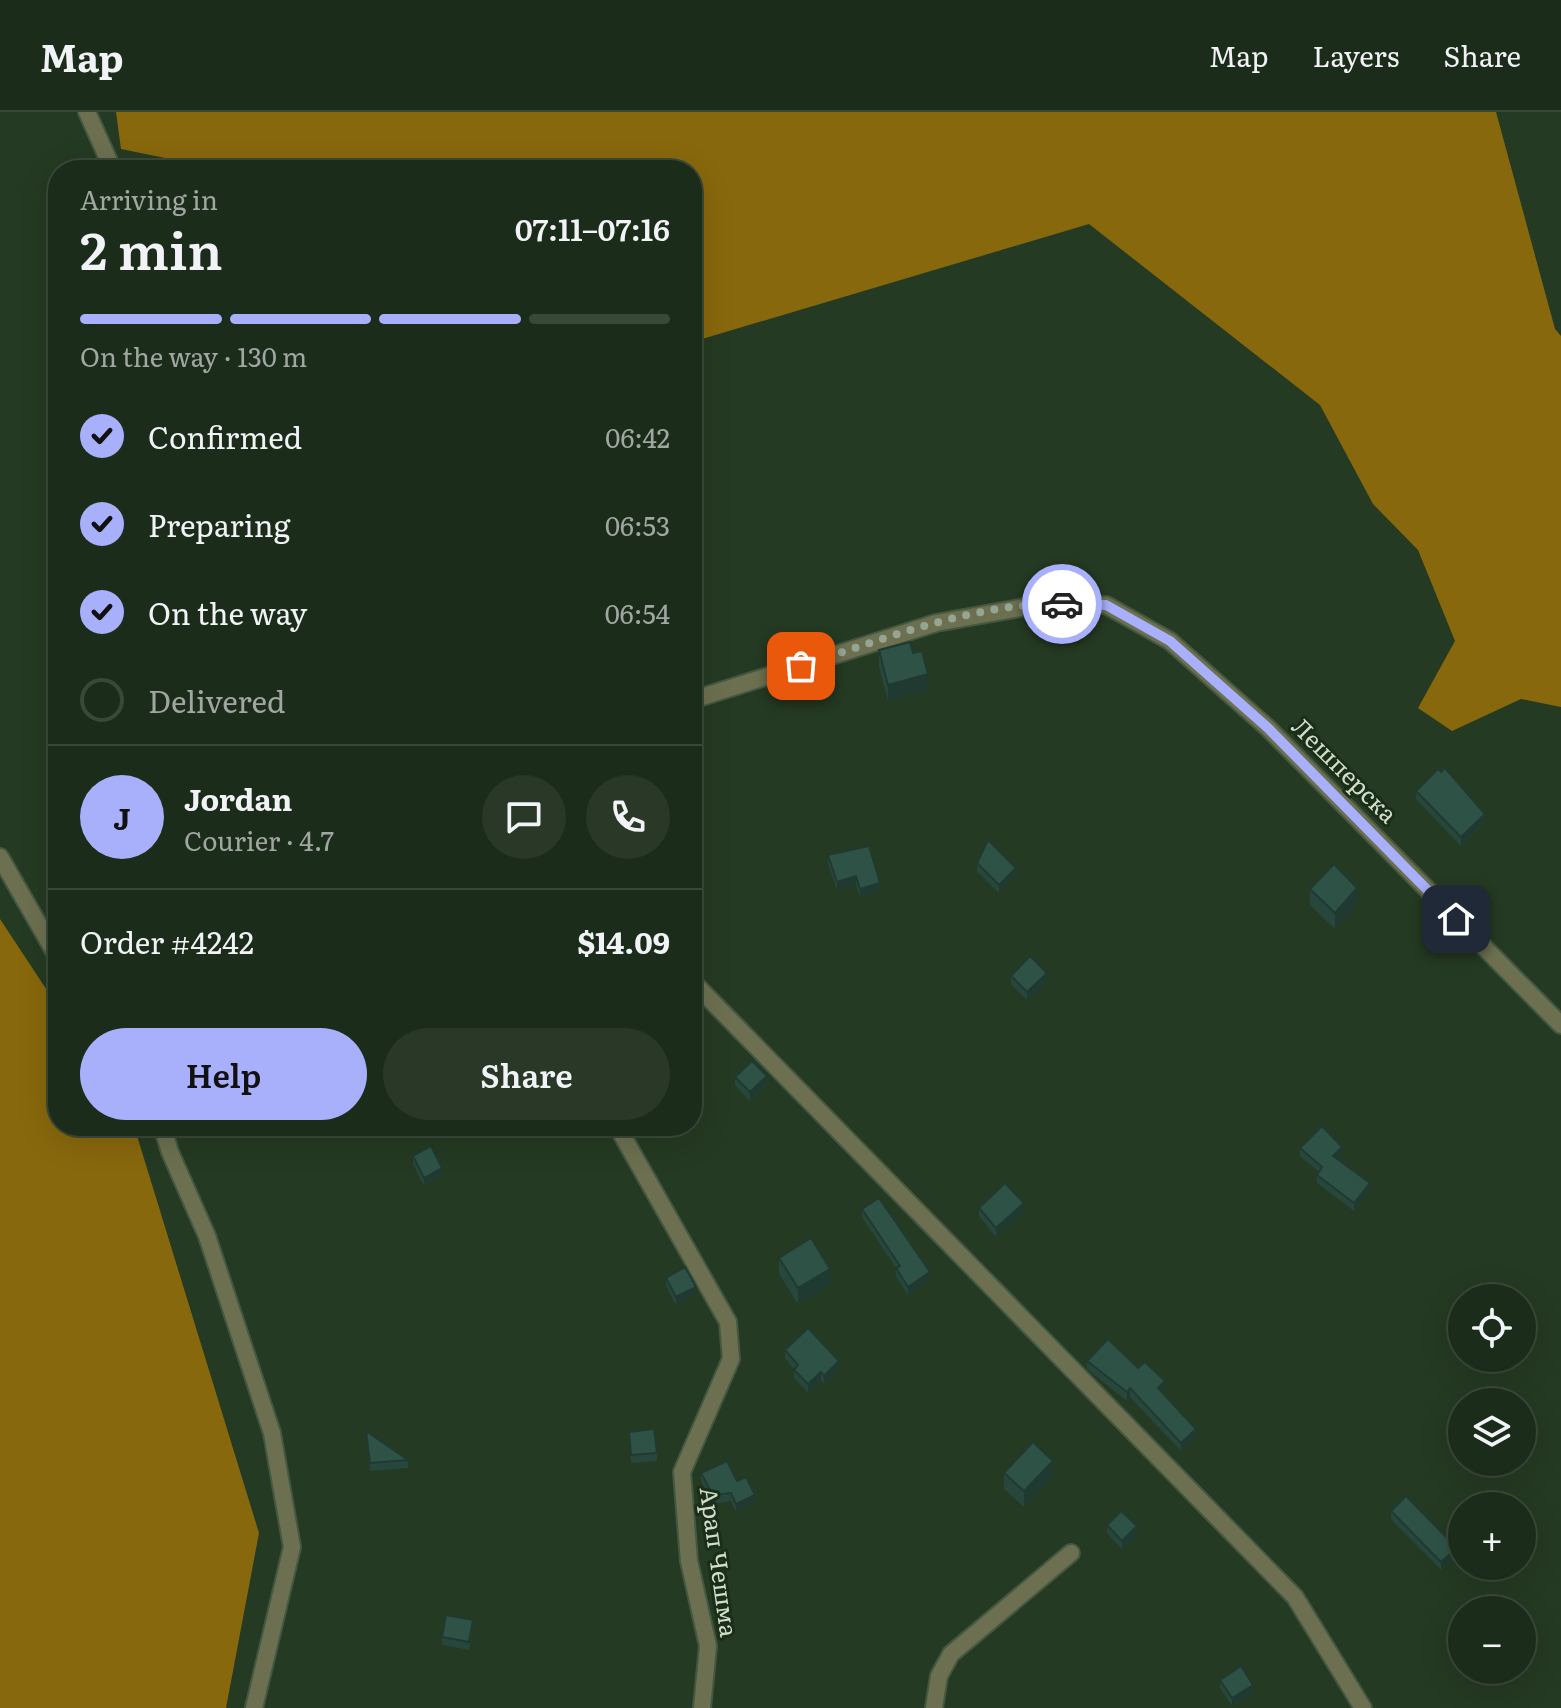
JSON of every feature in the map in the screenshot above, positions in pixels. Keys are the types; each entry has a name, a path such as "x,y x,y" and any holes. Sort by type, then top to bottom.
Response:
{"street":[{"path":"87,112 109,160"},
{"name":"Лешперска","path":"702,697 936,623 1042,604 1106,605 1170,641 1268,728 1561,1025"},
{"path":"0,857 48,941"},
{"path":"702,991 1295,1597 1363,1708"},
{"path":"165,1136 207,1236 272,1433 292,1547 254,1708"},
{"name":"Арап Чешма","path":"623,1136 728,1322 731,1359 682,1472 689,1561 708,1646 702,1708"},
{"path":"934,1708 939,1676 951,1654 1071,1553"}],"shaded area":[{"path":"116,112 1496,112 1555,329 1561,336 1561,707 1521,699 1452,731 1418,708 1455,641 1418,550 1373,504 1320,405 1089,224 702,339 702,160 175,160 121,149"},
{"path":"0,919 48,992 48,1136 137,1136 259,1533 226,1708 0,1708"}],"building":[{"path":"910,642 913,653 922,651 928,674 888,685 879,650"},
{"path":"1445,768 1485,814 1461,837 1416,791 1438,769 1441,772"},
{"path":"988,840 1016,868 999,885 977,863"},
{"path":"869,846 880,883 860,889 856,876 837,882 828,855"},
{"path":"1334,864 1357,888 1335,913 1310,889"},
{"path":"1030,956 1047,973 1027,992 1011,976"},
{"path":"752,1061 767,1076 750,1092 735,1077"},
{"path":"1322,1126 1342,1147 1333,1156 1370,1183 1354,1203 1317,1175 1322,1167 1300,1148"},
{"path":"431,1146 442,1168 424,1178 413,1156"},
{"path":"1005,1183 1024,1203 996,1228 979,1208"},
{"path":"879,1198 930,1272 908,1287 896,1268 900,1266 862,1209"},
{"path":"811,1238 830,1269 798,1288 779,1258"},
{"path":"685,1267 696,1287 676,1297 666,1278"},
{"path":"808,1328 839,1361 824,1376 821,1372 808,1384 794,1370 798,1365 785,1350"},
{"path":"1108,1339 1138,1368 1145,1362 1165,1381 1158,1388 1196,1429 1181,1443 1130,1388 1127,1392 1087,1361"},
{"path":"654,1429 657,1453 631,1455 629,1432"},
{"path":"366,1431 408,1460 370,1463"},
{"path":"1033,1442 1053,1461 1024,1491 1004,1473"},
{"path":"727,1461 737,1481 746,1477 755,1495 736,1504 731,1493 713,1495 701,1473"},
{"path":"1406,1496 1448,1539 1448,1556 1441,1562 1391,1511"},
{"path":"1121,1511 1137,1526 1122,1541 1107,1525"},
{"path":"446,1615 473,1620 469,1642 442,1637"},
{"path":"1241,1666 1253,1685 1232,1698 1220,1680"}],"way so far":[{"path":"801,666 936,623 1042,604 1062,604"}],"route":[{"path":"1062,604 1106,605 1170,641 1268,728 1456,919"}]}
